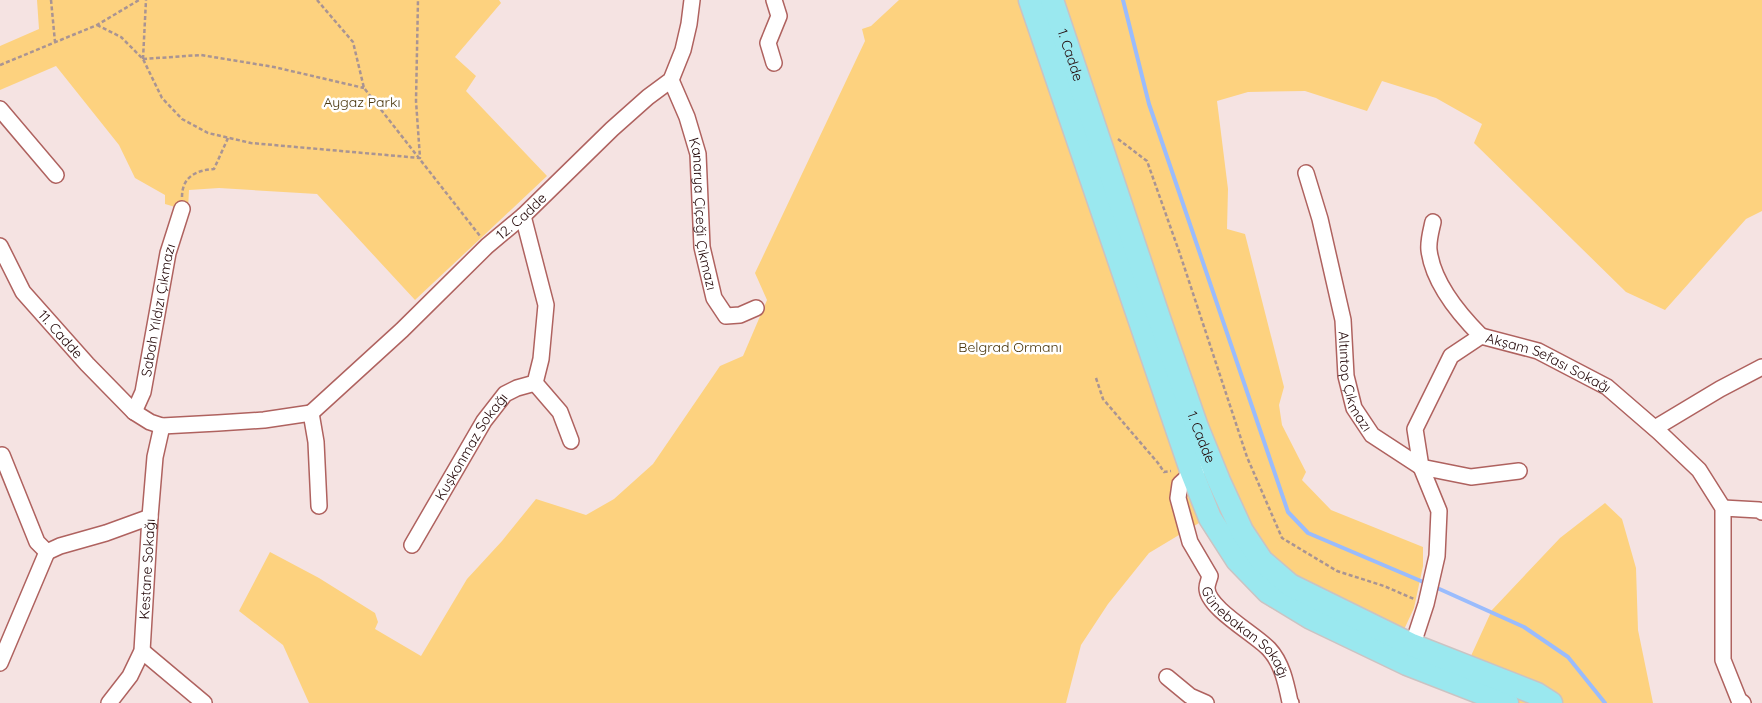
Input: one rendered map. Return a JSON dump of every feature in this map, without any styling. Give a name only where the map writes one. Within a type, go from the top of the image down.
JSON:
[{"type":"main road","name":"1. Cadde","points":[[1030,0],[1186,479],[1237,560],[1268,592],[1311,618],[1410,654],[1537,694],[1551,703]]},
{"type":"main road","name":"1. Cadde","points":[[1052,0],[1158,318],[1197,427],[1242,531],[1262,561],[1290,585],[1410,654],[1506,703]]},
{"type":"street","points":[[774,0],[779,16],[768,43],[774,63]]},
{"type":"street","points":[[672,80],[683,50],[694,1]]},
{"type":"street","name":"12. Cadde","points":[[311,413],[402,330],[487,246],[523,216],[612,129],[648,97],[672,80]]},
{"type":"street","name":"Kanarya Çiçeği Çıkmazı","points":[[672,80],[698,154],[702,247],[714,298],[726,316],[740,315],[756,308]]},
{"type":"street","points":[[0,109],[56,175]]},
{"type":"street","name":"Altıntop Çıkmazı","points":[[1306,173],[1320,219],[1343,320],[1346,376],[1354,408],[1372,435],[1421,467],[1471,477],[1519,470]]},
{"type":"street","name":"Sabah Yıldızı Çıkmazı","points":[[134,412],[143,392],[168,253],[182,209]]},
{"type":"street","points":[[523,216],[546,305],[541,358],[535,383],[560,412],[570,441]]},
{"type":"street","points":[[1432,222],[1429,249],[1438,279],[1460,316],[1481,336]]},
{"type":"street","name":"11. Cadde","points":[[0,246],[23,292],[87,364],[134,412],[150,422],[162,426]]},
{"type":"street","name":"Akşam Sefası Sokağı","points":[[1410,654],[1428,599],[1433,577],[1437,556],[1439,510],[1421,467],[1415,429],[1451,356],[1481,336],[1538,351],[1607,387],[1656,428],[1700,470],[1723,508]]},
{"type":"street","points":[[1656,428],[1720,389],[1762,367]]},
{"type":"street","name":"Kuşkonmaz Sokağı","points":[[412,545],[484,421],[505,394],[517,388],[535,383]]},
{"type":"street","points":[[162,426],[264,420],[311,413],[317,450],[319,506]]},
{"type":"street","name":"Kestane Sokağı","points":[[109,703],[130,676],[142,651],[155,457],[162,426]]},
{"type":"street","points":[[2,456],[37,542],[47,552]]},
{"type":"street","points":[[1186,479],[1211,462]]},
{"type":"street","name":"Günebakan Sokağı","points":[[1186,479],[1178,498],[1190,542],[1210,576],[1207,588],[1211,600],[1220,610],[1270,649],[1283,672],[1288,703]]},
{"type":"street","points":[[1743,703],[1739,700],[1722,660],[1723,508],[1759,510],[1762,512]]},
{"type":"street","points":[[0,663],[47,552],[150,517]]},
{"type":"street","points":[[142,651],[204,703]]},
{"type":"street","points":[[1167,677],[1190,696],[1206,703]]},
{"type":"path","points":[[51,0],[55,42]]},
{"type":"path","points":[[0,65],[97,25],[139,0]]},
{"type":"path","points":[[143,59],[146,0]]},
{"type":"path","points":[[316,0],[353,42],[364,88],[487,246]]},
{"type":"path","points":[[418,0],[416,101],[420,158]]},
{"type":"path","points":[[97,25],[121,37],[143,59],[162,98],[182,119],[208,134],[251,143],[420,158]]},
{"type":"path","points":[[143,59],[201,55],[274,67],[364,88]]},
{"type":"path","points":[[1112,134],[1146,161],[1180,254],[1247,456],[1282,538],[1337,571],[1428,599]]},
{"type":"path","points":[[182,209],[182,187],[190,176],[202,170],[214,169],[228,138]]},
{"type":"path","points":[[1096,378],[1103,399],[1164,472],[1172,471],[1186,479]]},
{"type":"green space","name":"Aygaz Parkı","points":[[37,0],[499,0],[501,3],[455,57],[476,76],[466,91],[547,176],[415,300],[317,194],[219,188],[189,190],[188,209],[165,204],[165,195],[135,178],[119,145],[56,66],[0,90],[0,46],[39,29]]},
{"type":"green space","name":"Belgrad Ormanı","points":[[899,0],[1762,0],[1762,211],[1746,219],[1665,310],[1626,292],[1474,143],[1482,124],[1436,98],[1382,81],[1367,111],[1305,91],[1248,92],[1217,101],[1228,189],[1227,229],[1245,234],[1284,387],[1279,405],[1282,425],[1306,472],[1302,480],[1331,510],[1423,547],[1423,566],[1414,608],[1388,664],[1340,645],[1269,607],[1250,590],[1223,560],[1199,523],[1149,553],[1108,604],[1081,645],[1066,703],[309,703],[283,645],[239,611],[270,552],[319,578],[375,613],[378,622],[375,629],[421,656],[467,579],[502,541],[536,499],[586,515],[614,499],[653,464],[720,366],[743,356],[767,300],[755,273],[865,41],[862,29],[871,26]]},
{"type":"green space","points":[[1605,503],[1622,519],[1636,568],[1638,630],[1653,703],[1480,703],[1454,693],[1492,610],[1560,538]]},
{"type":"waterway","points":[[1123,0],[1149,104],[1288,512],[1308,533],[1428,584]]},
{"type":"waterway","points":[[1435,587],[1524,627],[1568,657],[1605,703]]}]
